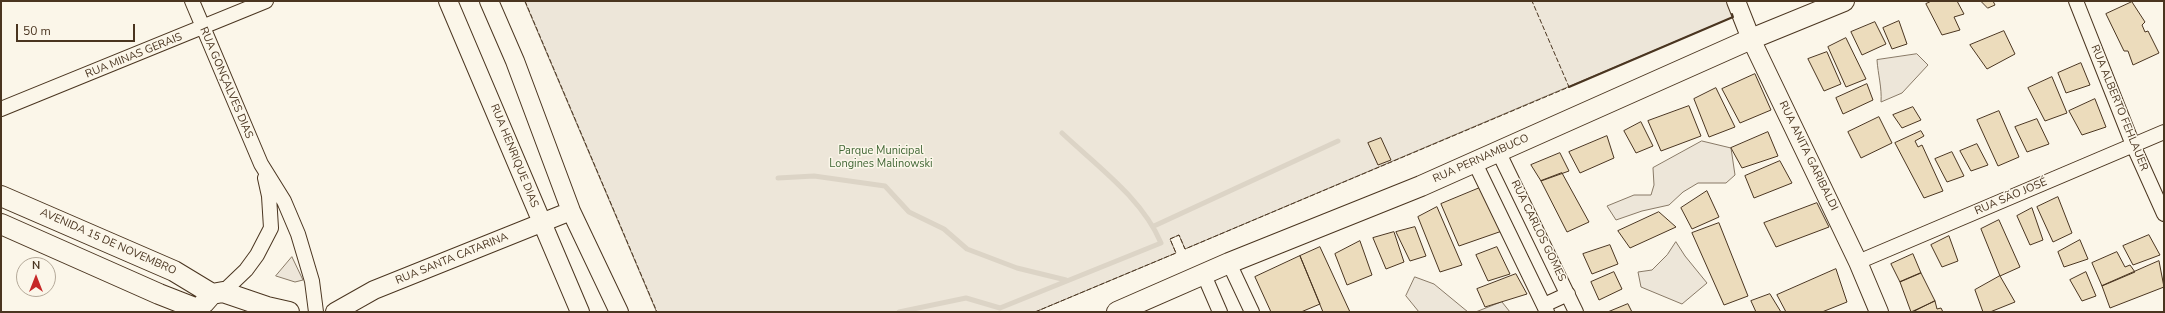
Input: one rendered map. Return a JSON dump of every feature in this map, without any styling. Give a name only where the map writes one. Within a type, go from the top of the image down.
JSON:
[{"type":"main road","name":"RUA PERNAMBUCO","points":[[1117,312],[1229,263],[1421,186],[1474,161],[1751,39],[1844,1]]},
{"type":"main road","name":"AVENIDA 15 DE NOVEMBRO","points":[[1,196],[138,255],[218,293],[289,312]]},
{"type":"main road","points":[[1,224],[126,280],[200,311],[218,293]]},
{"type":"main road","points":[[126,280],[138,255]]},
{"type":"street","name":"RUA GONÇALVES DIAS","points":[[192,1],[202,28],[261,164],[284,201],[298,234],[312,281],[316,312]]},
{"type":"street","name":"RUA MINAS GERAIS","points":[[1,109],[266,1]]},
{"type":"street","name":"RUA HENRIQUE DIAS","points":[[448,1],[580,312]]},
{"type":"street","points":[[489,1],[515,61],[571,211],[619,312]]},
{"type":"street","name":"RUA ANITA GARIBALDI","points":[[1736,1],[1751,39],[1858,262],[1878,312]]},
{"type":"street","name":"RUA ALBERTO FEHLAUER","points":[[2076,1],[2133,145],[2164,214]]},
{"type":"street","name":"RUA SÃO JOSÉ","points":[[1858,262],[2164,132]]},
{"type":"street","name":"RUA CARLOS GOMES","points":[[1498,151],[1576,312]]},
{"type":"street","points":[[1474,161],[1545,309],[1568,294]]},
{"type":"street","name":"RUA GONÇALVES DIAS","points":[[218,293],[254,260],[271,228],[269,196],[261,164]]},
{"type":"street","name":"RUA SANTA CATARINA","points":[[335,312],[374,290],[571,211]]},
{"type":"street","points":[[1229,263],[1252,312]]},
{"type":"street","points":[[1204,275],[1220,312]]},
{"type":"green space","name":"Parque Municipal Longines Malinowski","points":[[525,1],[1727,1],[1733,17],[1185,249],[1179,235],[1170,239],[1176,253],[1035,312],[657,312]]},
{"type":"green space","points":[[1917,54],[1928,65],[1902,93],[1881,102],[1877,60]]},
{"type":"green space","points":[[1702,141],[1731,148],[1735,175],[1726,183],[1698,183],[1683,192],[1669,205],[1642,211],[1616,220],[1607,206],[1634,195],[1651,195],[1654,185],[1653,168]]},
{"type":"green space","points":[[1676,242],[1685,256],[1707,283],[1682,304],[1641,287],[1638,272],[1652,270],[1667,255]]},
{"type":"green space","points":[[292,257],[303,280],[295,282],[276,276]]},
{"type":"green space","points":[[1415,277],[1434,284],[1468,312],[1419,312],[1406,296]]},
{"type":"green space","points":[[1502,302],[1510,312],[1476,312]]},
{"type":"building","points":[[1932,1],[1957,1],[1964,14],[1954,17],[1960,30],[1942,35],[1926,4]]},
{"type":"building","points":[[1981,1],[1993,1],[1995,5],[1988,8]]},
{"type":"building","points":[[2132,2],[2145,22],[2142,25],[2145,32],[2148,31],[2159,53],[2133,65],[2128,51],[2124,51],[2106,14]]},
{"type":"building","points":[[1899,21],[1907,44],[1892,49],[1883,28]]},
{"type":"building","points":[[1875,22],[1886,44],[1862,55],[1851,32]]},
{"type":"building","points":[[2004,31],[2015,54],[1987,69],[1970,45]]},
{"type":"building","points":[[1846,38],[1866,79],[1846,87],[1828,47]]},
{"type":"building","points":[[1827,52],[1841,84],[1824,91],[1808,59]]},
{"type":"building","points":[[2081,63],[2090,85],[2066,93],[2058,73]]},
{"type":"building","points":[[1755,74],[1771,110],[1740,123],[1722,89]]},
{"type":"building","points":[[2052,77],[2067,113],[2045,121],[2028,88]]},
{"type":"building","points":[[1867,84],[1873,100],[1843,114],[1836,98]]},
{"type":"building","points":[[1716,88],[1735,127],[1709,137],[1694,99]]},
{"type":"building","points":[[2095,99],[2106,127],[2082,135],[2069,111]]},
{"type":"building","points":[[1689,106],[1701,136],[1661,151],[1648,121]]},
{"type":"building","points":[[1913,107],[1921,120],[1902,128],[1893,115]]},
{"type":"building","points":[[1999,111],[2019,157],[1998,166],[1977,120]]},
{"type":"building","points":[[1879,117],[1892,143],[1861,158],[1848,132]]},
{"type":"building","points":[[2037,119],[2049,144],[2027,152],[2015,127]]},
{"type":"building","points":[[1641,122],[1653,146],[1636,153],[1624,131]]},
{"type":"building","points":[[1921,131],[1924,136],[1915,141],[1918,147],[1922,145],[1943,191],[1924,198],[1895,143]]},
{"type":"building","points":[[1768,132],[1778,156],[1742,168],[1731,148]]},
{"type":"building","points":[[1607,136],[1614,158],[1580,173],[1569,152]]},
{"type":"building","points":[[1381,138],[1391,160],[1378,165],[1368,143]]},
{"type":"building","points":[[1977,144],[1988,165],[1971,171],[1960,151]]},
{"type":"building","points":[[1952,152],[1964,176],[1947,182],[1935,159]]},
{"type":"building","points":[[1560,153],[1569,171],[1541,181],[1531,165]]},
{"type":"building","points":[[1780,161],[1792,183],[1754,198],[1745,176]]},
{"type":"building","points":[[1562,173],[1589,222],[1567,232],[1541,181]]},
{"type":"building","points":[[1482,187],[1502,231],[1459,246],[1441,204]]},
{"type":"building","points":[[1707,191],[1719,217],[1692,229],[1681,208]]},
{"type":"building","points":[[2058,197],[2072,233],[2053,242],[2037,207]]},
{"type":"building","points":[[1817,203],[1829,227],[1776,247],[1764,223]]},
{"type":"building","points":[[1437,207],[1462,265],[1440,272],[1418,217]]},
{"type":"building","points":[[2032,208],[2043,240],[2030,245],[2017,216]]},
{"type":"building","points":[[1659,212],[1676,227],[1630,248],[1618,231]]},
{"type":"building","points":[[1999,220],[2020,267],[2000,276],[1981,229]]},
{"type":"building","points":[[1719,223],[1748,296],[1724,305],[1692,233]]},
{"type":"building","points":[[1415,227],[1426,256],[1410,261],[1396,232]]},
{"type":"building","points":[[1394,232],[1404,262],[1386,269],[1373,238]]},
{"type":"building","points":[[2149,235],[2160,255],[2133,265],[2123,246]]},
{"type":"building","points":[[1949,236],[1958,261],[1942,267],[1931,245]]},
{"type":"building","points":[[2080,240],[2088,259],[2064,267],[2058,252]]},
{"type":"building","points":[[1360,241],[1372,275],[1347,285],[1335,254]]},
{"type":"building","points":[[1610,245],[1618,264],[1592,274],[1583,254]]},
{"type":"building","points":[[1320,247],[1350,312],[1323,312],[1300,256]]},
{"type":"building","points":[[1497,247],[1510,274],[1488,281],[1476,255]]},
{"type":"building","points":[[2117,252],[2125,267],[2130,265],[2135,272],[2102,286],[2092,263]]},
{"type":"building","points":[[1913,254],[1921,273],[1900,282],[1891,264]]},
{"type":"building","points":[[1300,256],[1320,304],[1301,312],[1271,312],[1255,277]]},
{"type":"building","points":[[2159,261],[2164,287],[2110,308],[2102,286]]},
{"type":"building","points":[[1836,269],[1847,302],[1822,312],[1786,312],[1777,295]]},
{"type":"building","points":[[1614,272],[1622,289],[1599,300],[1591,282]]},
{"type":"building","points":[[2086,272],[2096,296],[2082,301],[2070,280]]},
{"type":"building","points":[[1921,273],[1935,301],[1911,312],[1900,282]]},
{"type":"building","points":[[1516,274],[1527,294],[1485,307],[1477,289]]},
{"type":"building","points":[[2000,276],[2015,302],[1990,312],[1983,312],[1975,290]]},
{"type":"building","points":[[1770,294],[1781,312],[1756,312],[1751,301]]},
{"type":"building","points":[[1935,301],[1937,309],[1941,308],[1943,312],[1913,312]]},
{"type":"building","points":[[1628,304],[1632,312],[1608,312]]},
{"type":"waterway","points":[[899,312],[966,298],[1000,308],[1161,243],[1153,227],[1131,197],[1104,170],[1062,133]]},
{"type":"waterway","points":[[1154,226],[1338,141]]},
{"type":"waterway","points":[[778,178],[814,176],[885,186],[909,212],[944,229],[967,249],[1017,268],[1066,280]]},
{"type":"fence","points":[[525,1],[657,312]]},
{"type":"fence","points":[[1035,312],[1176,253],[1170,239],[1179,235],[1185,249],[1569,87],[1532,1]]},
{"type":"wall","points":[[1569,87],[1733,17],[1732,14]]}]
